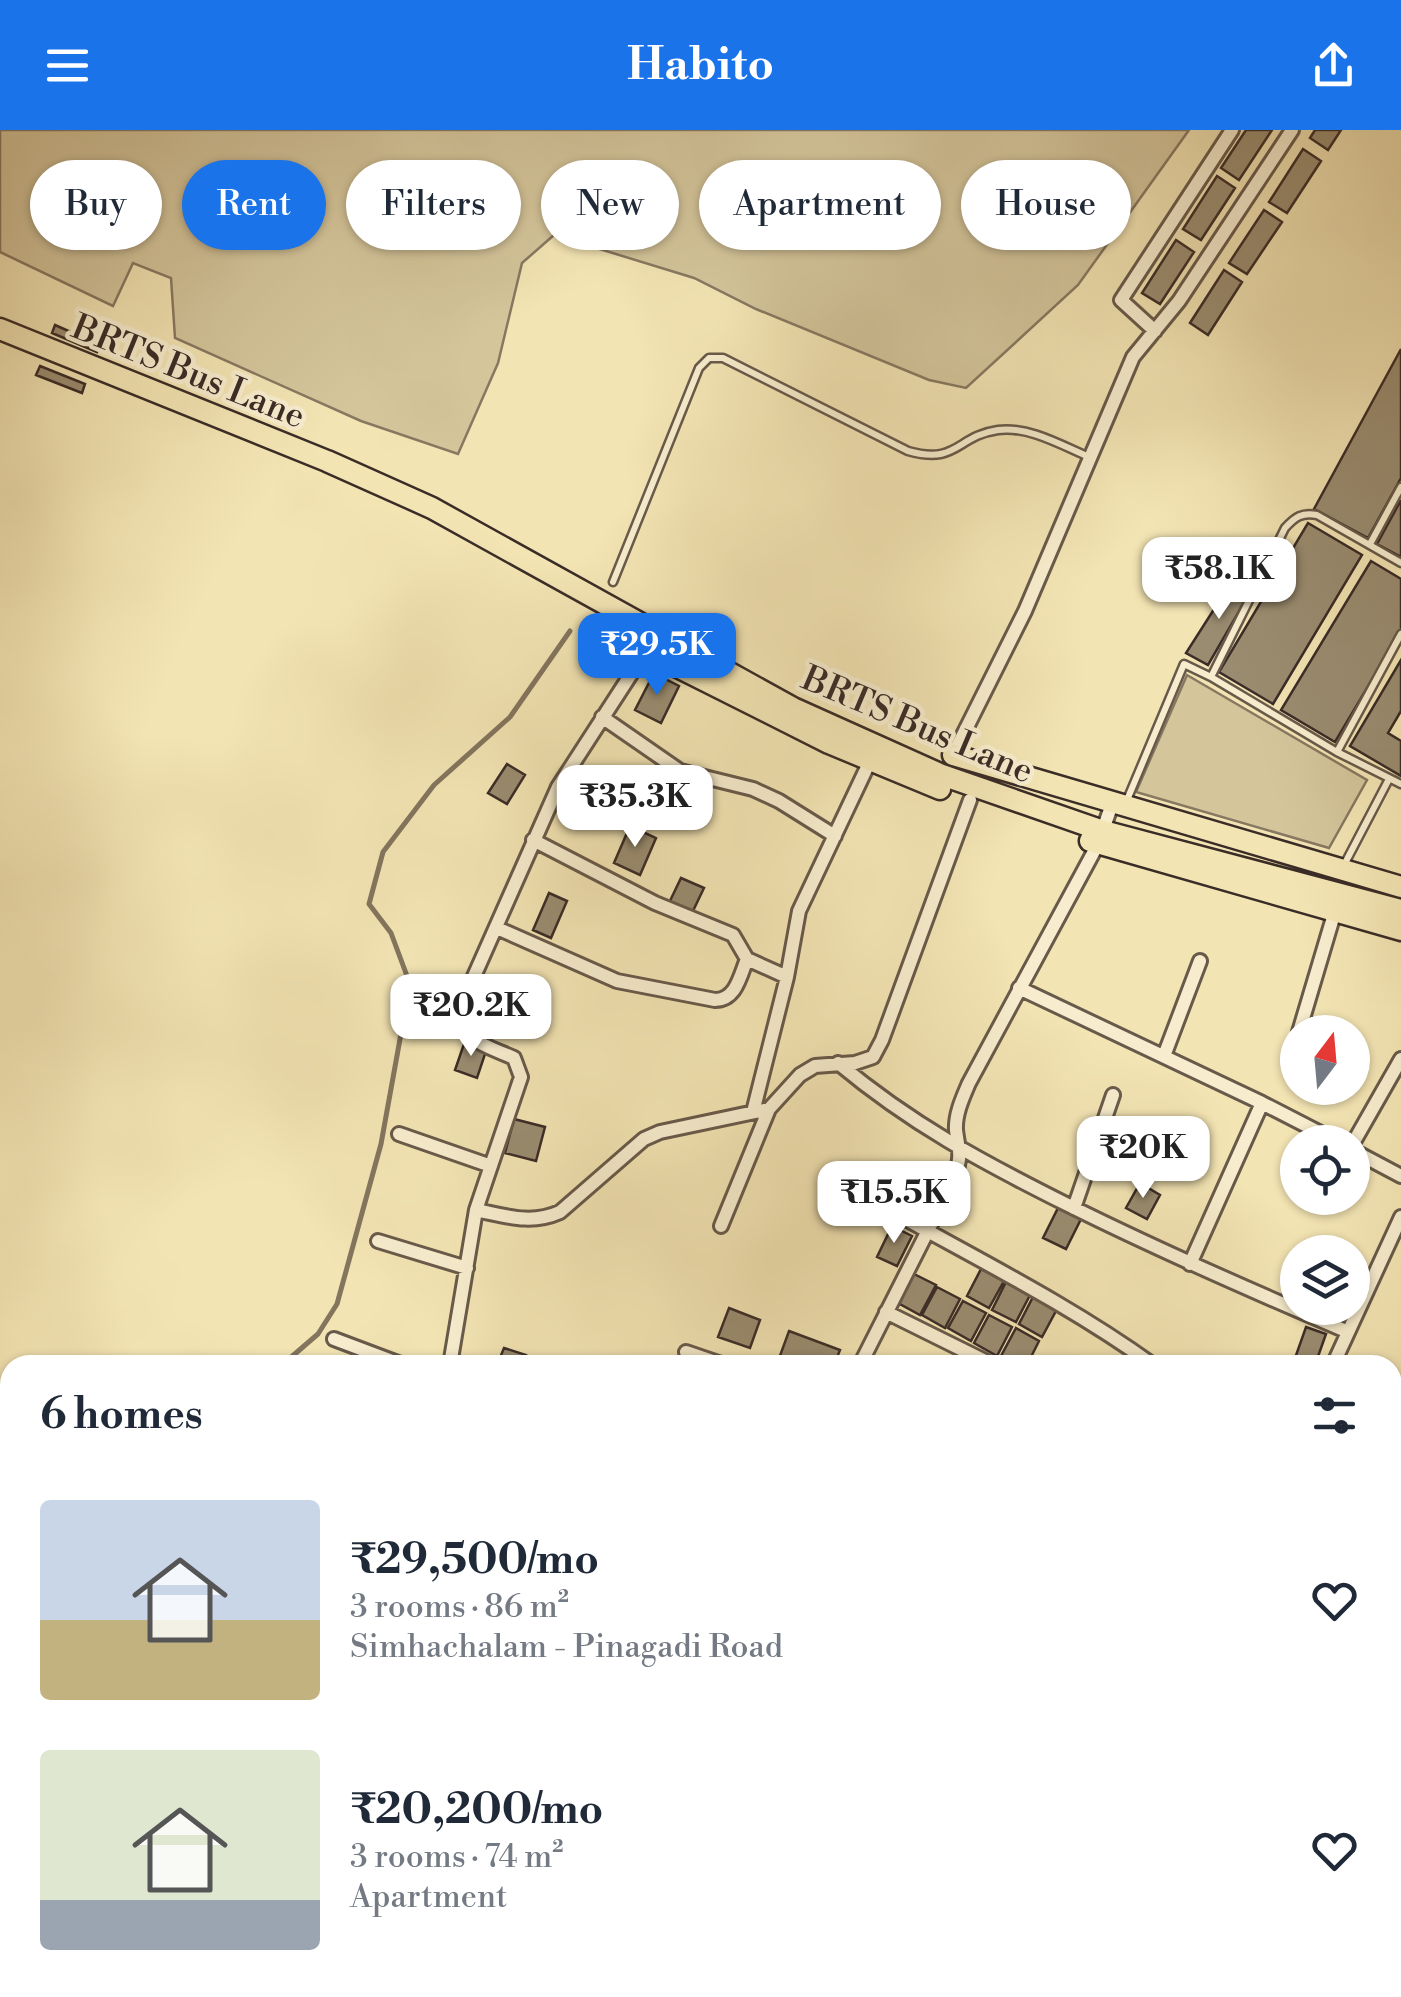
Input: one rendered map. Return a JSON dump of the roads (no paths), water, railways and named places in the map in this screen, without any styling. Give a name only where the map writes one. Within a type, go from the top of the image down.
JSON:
[{"type":"main road","name":"BRTS Bus Lane","points":[[0,330],[432,508],[793,708],[942,776],[1100,838],[1401,910]]},
{"type":"main road","points":[[646,651],[870,761],[970,800],[1401,930]]},
{"type":"main road","points":[[953,755],[1401,887]]},
{"type":"street","points":[[1155,331],[1122,300],[1232,130]]},
{"type":"street","points":[[953,755],[1025,611],[1133,357],[1179,301],[1292,130]]},
{"type":"street","points":[[452,1355],[476,1210],[521,1077],[514,1058],[468,1037],[459,1022],[460,1008],[558,788],[646,651]]},
{"type":"street","points":[[602,717],[680,771],[753,789],[780,801],[834,836]]},
{"type":"street","points":[[753,1112],[787,978],[799,911],[870,761]]},
{"type":"street","points":[[721,1226],[768,1109],[814,1066],[867,1060],[877,1051],[970,800]]},
{"type":"street","points":[[865,1355],[955,1177],[962,1152],[956,1128],[959,1108],[1118,806]]},
{"type":"street","points":[[533,840],[655,902],[733,935],[747,960],[787,978]]},
{"type":"street","points":[[1305,1015],[1336,911]]},
{"type":"street","points":[[497,928],[616,982],[715,1000],[731,994],[747,960]]},
{"type":"street","points":[[1164,1056],[1200,961]]},
{"type":"street","points":[[1019,988],[1305,1125]]},
{"type":"street","points":[[1364,1125],[1401,1059]]},
{"type":"street","points":[[838,1064],[879,1098],[962,1152],[1190,1264],[1346,1332]]},
{"type":"street","points":[[1074,1208],[1112,1095]]},
{"type":"street","points":[[1190,1264],[1262,1103]]},
{"type":"street","points":[[476,1210],[531,1221],[547,1218],[560,1212],[644,1139],[768,1109]]},
{"type":"street","points":[[398,1134],[491,1166]]},
{"type":"street","points":[[1370,1158],[1401,1176]]},
{"type":"street","points":[[836,1179],[928,1234],[1054,1299],[1138,1355]]},
{"type":"street","points":[[1338,1355],[1401,1217]]},
{"type":"street","points":[[378,1241],[467,1268]]},
{"type":"street","points":[[886,1312],[972,1355]]},
{"type":"street","points":[[334,1339],[376,1355]]},
{"type":"street","points":[[686,1352],[695,1355]]},
{"type":"lane","points":[[613,582],[699,368],[709,358],[723,358],[908,451],[930,457],[946,456],[978,435],[1000,430],[1030,432],[1090,458]]},
{"type":"lane","points":[[1370,544],[1401,488]]},
{"type":"lane","points":[[1211,677],[1285,528],[1294,518],[1305,512],[1316,515],[1401,563]]},
{"type":"lane","points":[[1338,752],[1400,639]]},
{"type":"lane","points":[[1118,806],[1129,791],[1184,664],[1401,784]]},
{"type":"lane","points":[[1342,869],[1388,779]]},
{"type":"waterway","points":[[294,1355],[318,1334],[337,1304],[381,1144],[410,984],[391,933],[369,904],[383,852],[434,785],[510,717],[570,631]]}]
